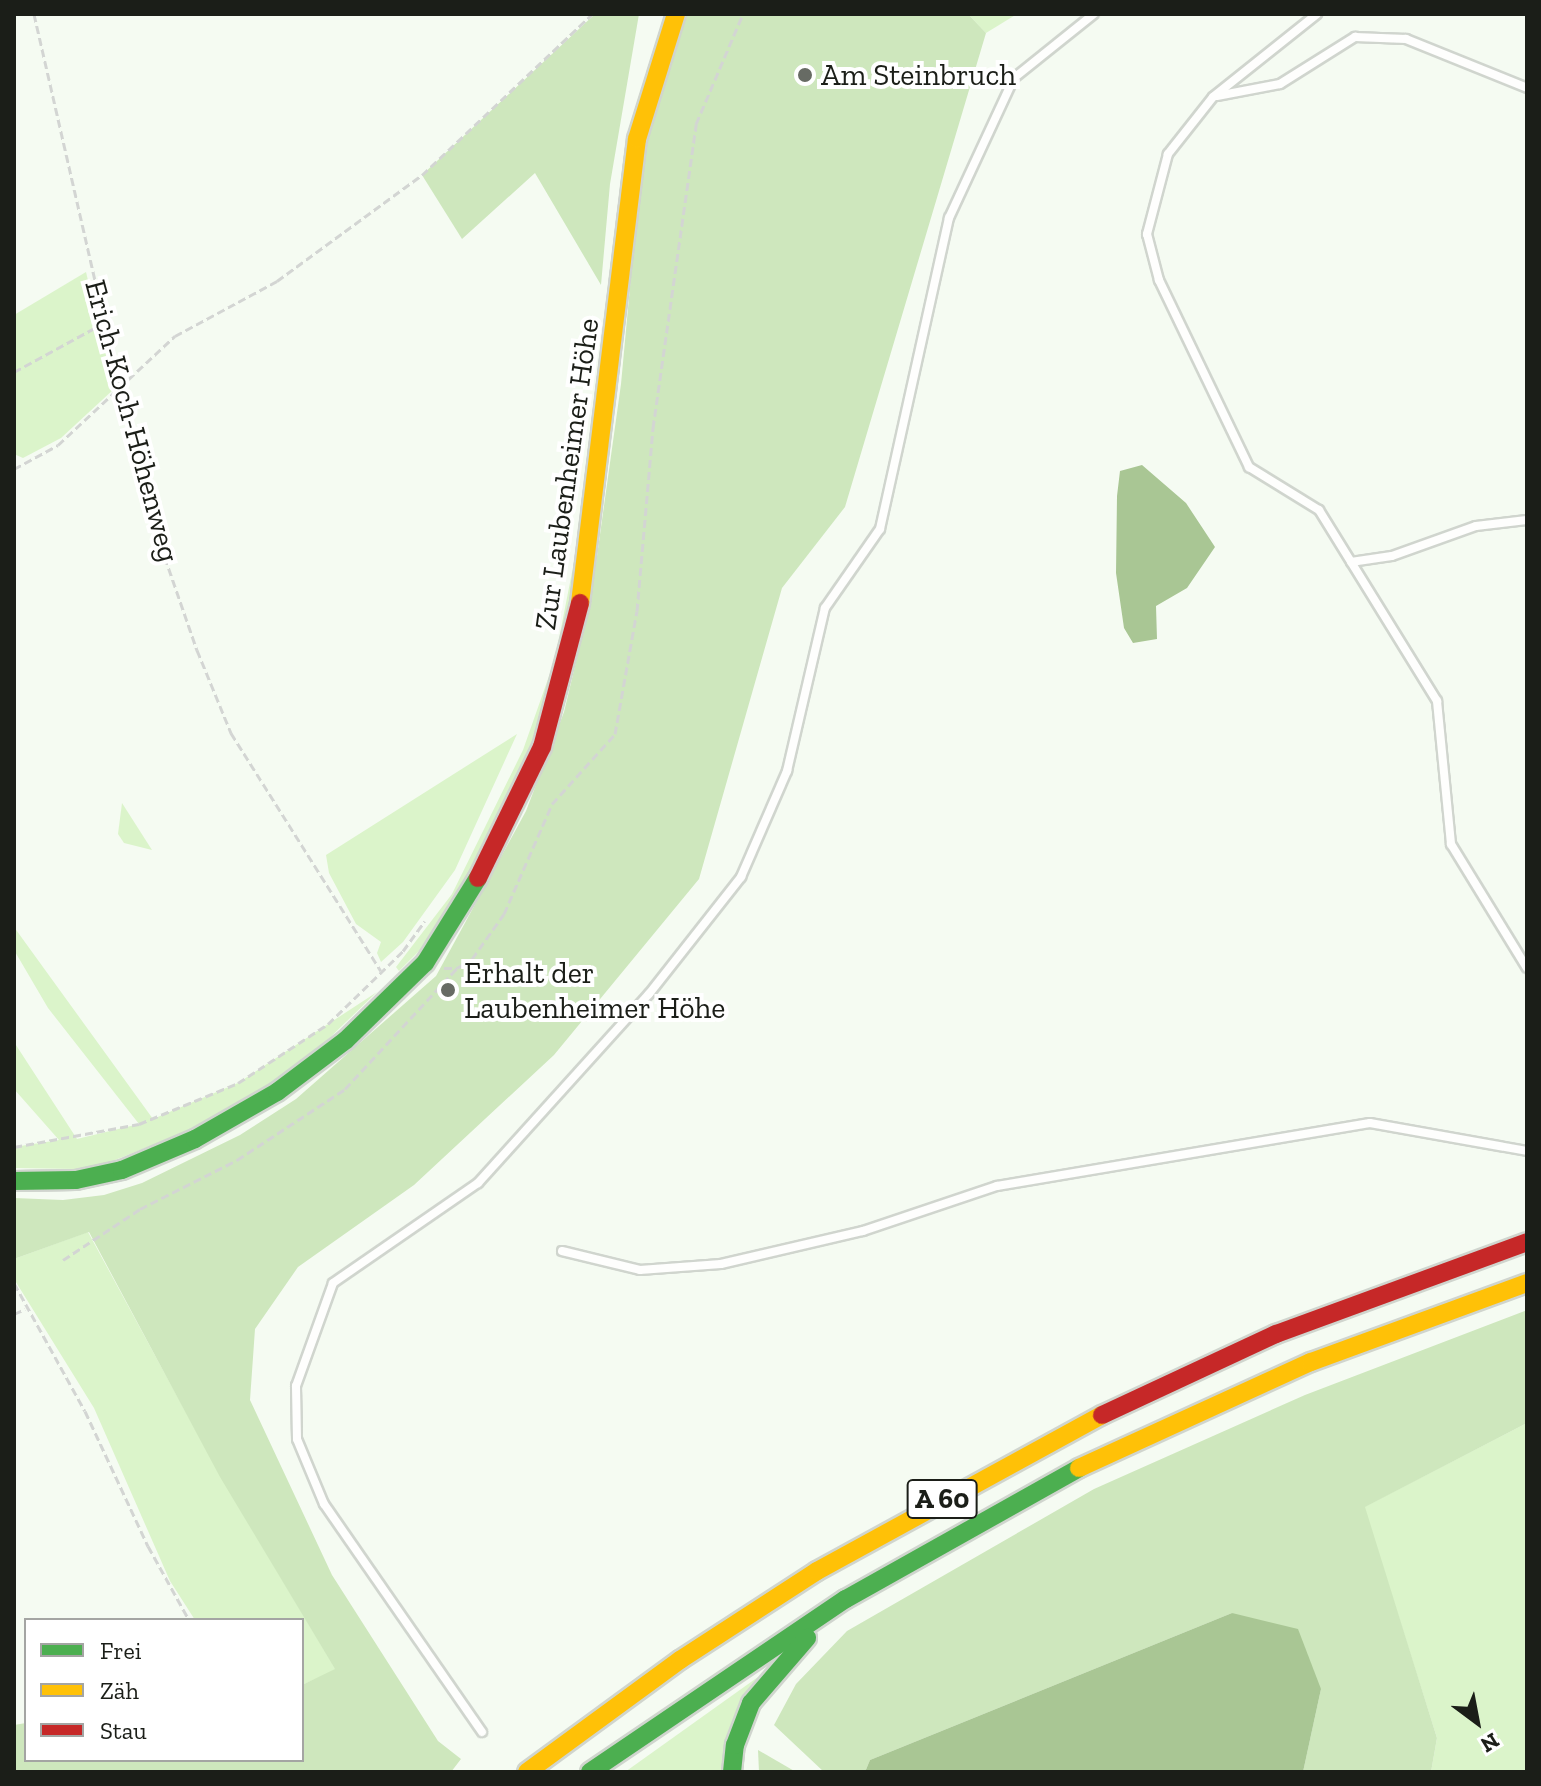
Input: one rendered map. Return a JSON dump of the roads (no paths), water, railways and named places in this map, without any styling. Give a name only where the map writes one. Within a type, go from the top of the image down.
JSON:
[{"type":"main road","name":"Zur Laubenheimer Höhe","points":[[14,1181],[76,1180],[122,1170],[195,1139],[277,1092],[346,1040],[425,963],[491,857],[542,747],[586,579],[637,139],[676,14]]},
{"type":"main road","name":"A 60","points":[[527,1772],[680,1660],[817,1571],[1064,1433],[1276,1334],[1527,1242]]},
{"type":"main road","name":"A 60","points":[[590,1772],[846,1599],[947,1537],[1169,1423],[1326,1356],[1527,1283]]},
{"type":"main road","name":"A 60","points":[[732,1772],[735,1745],[751,1703],[779,1666],[846,1599]]},
{"type":"lane","points":[[482,1732],[324,1504],[297,1439],[296,1386],[333,1283],[478,1183],[649,994],[741,877],[787,771],[825,608],[880,529],[949,218],[1014,78],[1094,14]]},
{"type":"lane","points":[[1317,14],[1213,97],[1168,154],[1147,234],[1159,280],[1249,467],[1319,510],[1437,701],[1451,844],[1527,968]]},
{"type":"lane","points":[[1213,97],[1280,84],[1355,37],[1406,39],[1527,88]]},
{"type":"lane","points":[[1351,562],[1392,556],[1476,526],[1527,520]]},
{"type":"lane","points":[[562,1251],[640,1270],[721,1264],[863,1231],[997,1186],[1370,1123],[1527,1151]]},
{"type":"place","name":"Am Steinbruch","points":[[805,75]]},
{"type":"place","name":"Erhalt der Laubenheimer Höhe","points":[[448,990]]}]
